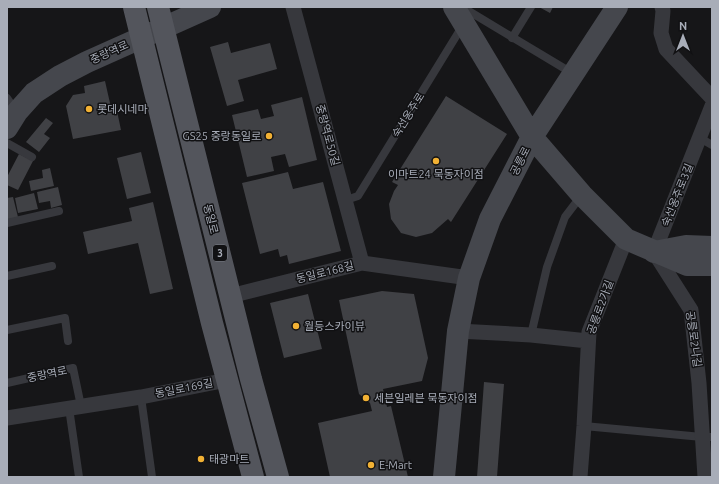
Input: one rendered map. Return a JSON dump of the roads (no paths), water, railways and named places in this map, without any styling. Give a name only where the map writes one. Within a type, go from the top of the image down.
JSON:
[{"type":"main road","name":"3","points":[[134,7],[200,276],[253,477]]},
{"type":"main road","name":"동일로","points":[[158,7],[245,355],[278,477]]},
{"type":"main road","points":[[160,113],[165,94],[171,93],[183,108]]},
{"type":"main road","points":[[200,276],[211,294],[217,294],[223,291],[224,271]]},
{"type":"main road","points":[[225,370],[224,340],[227,336],[234,338],[245,355]]},
{"type":"street","name":"중랑역로","points":[[10,113],[34,93],[60,76],[86,62],[142,37],[164,29],[210,7]]},
{"type":"street","name":"중랑역로50길","points":[[293,7],[362,263]]},
{"type":"street","name":"공릉로","points":[[444,477],[458,331],[469,278],[490,219],[532,137],[617,7]]},
{"type":"street","points":[[662,7],[661,33],[666,49],[712,98]]},
{"type":"street","points":[[463,11],[532,137],[582,195],[626,239],[686,265],[712,265]]},
{"type":"street","name":"숙선옹주로3길","points":[[654,252],[706,141],[712,106]]},
{"type":"street","name":"공릉로2가길","points":[[580,477],[589,332],[626,239]]},
{"type":"street","points":[[654,252],[686,246],[712,247]]},
{"type":"street","name":"공릉로2나길","points":[[654,252],[691,310],[707,437],[705,477]]},
{"type":"street","name":"동일로168길","points":[[230,296],[362,263],[469,278]]},
{"type":"street","points":[[458,331],[531,335],[588,342]]},
{"type":"street","name":"동일로169길","points":[[7,418],[140,397],[225,370]]},
{"type":"lane","points":[[512,38],[531,7]]},
{"type":"lane","name":"숙선옹주로","points":[[346,200],[358,196],[463,11]]},
{"type":"lane","points":[[463,11],[574,74]]},
{"type":"lane","points":[[7,142],[32,157]]},
{"type":"lane","points":[[531,335],[547,267],[565,216],[582,195]]},
{"type":"lane","points":[[7,223],[59,211]]},
{"type":"lane","points":[[7,276],[52,266]]},
{"type":"lane","points":[[7,330],[65,318],[68,341]]},
{"type":"lane","name":"중랑역로","points":[[7,383],[73,368],[75,407]]},
{"type":"lane","name":"동일로169길","points":[[140,397],[152,477]]},
{"type":"lane","points":[[75,407],[79,477]]},
{"type":"lane","points":[[584,426],[707,437]]},
{"type":"place","name":"롯데시네마","points":[[89,109]]},
{"type":"place","name":"GS25 중랑동일로","points":[[269,136]]},
{"type":"place","name":"이마트24 묵동자이점","points":[[436,161]]},
{"type":"place","name":"월등스카이뷰","points":[[296,326]]},
{"type":"place","name":"세븐일레븐 묵동자이점","points":[[366,398]]},
{"type":"place","name":"태광마트","points":[[201,459]]},
{"type":"place","name":"E-Mart","points":[[371,465]]}]
